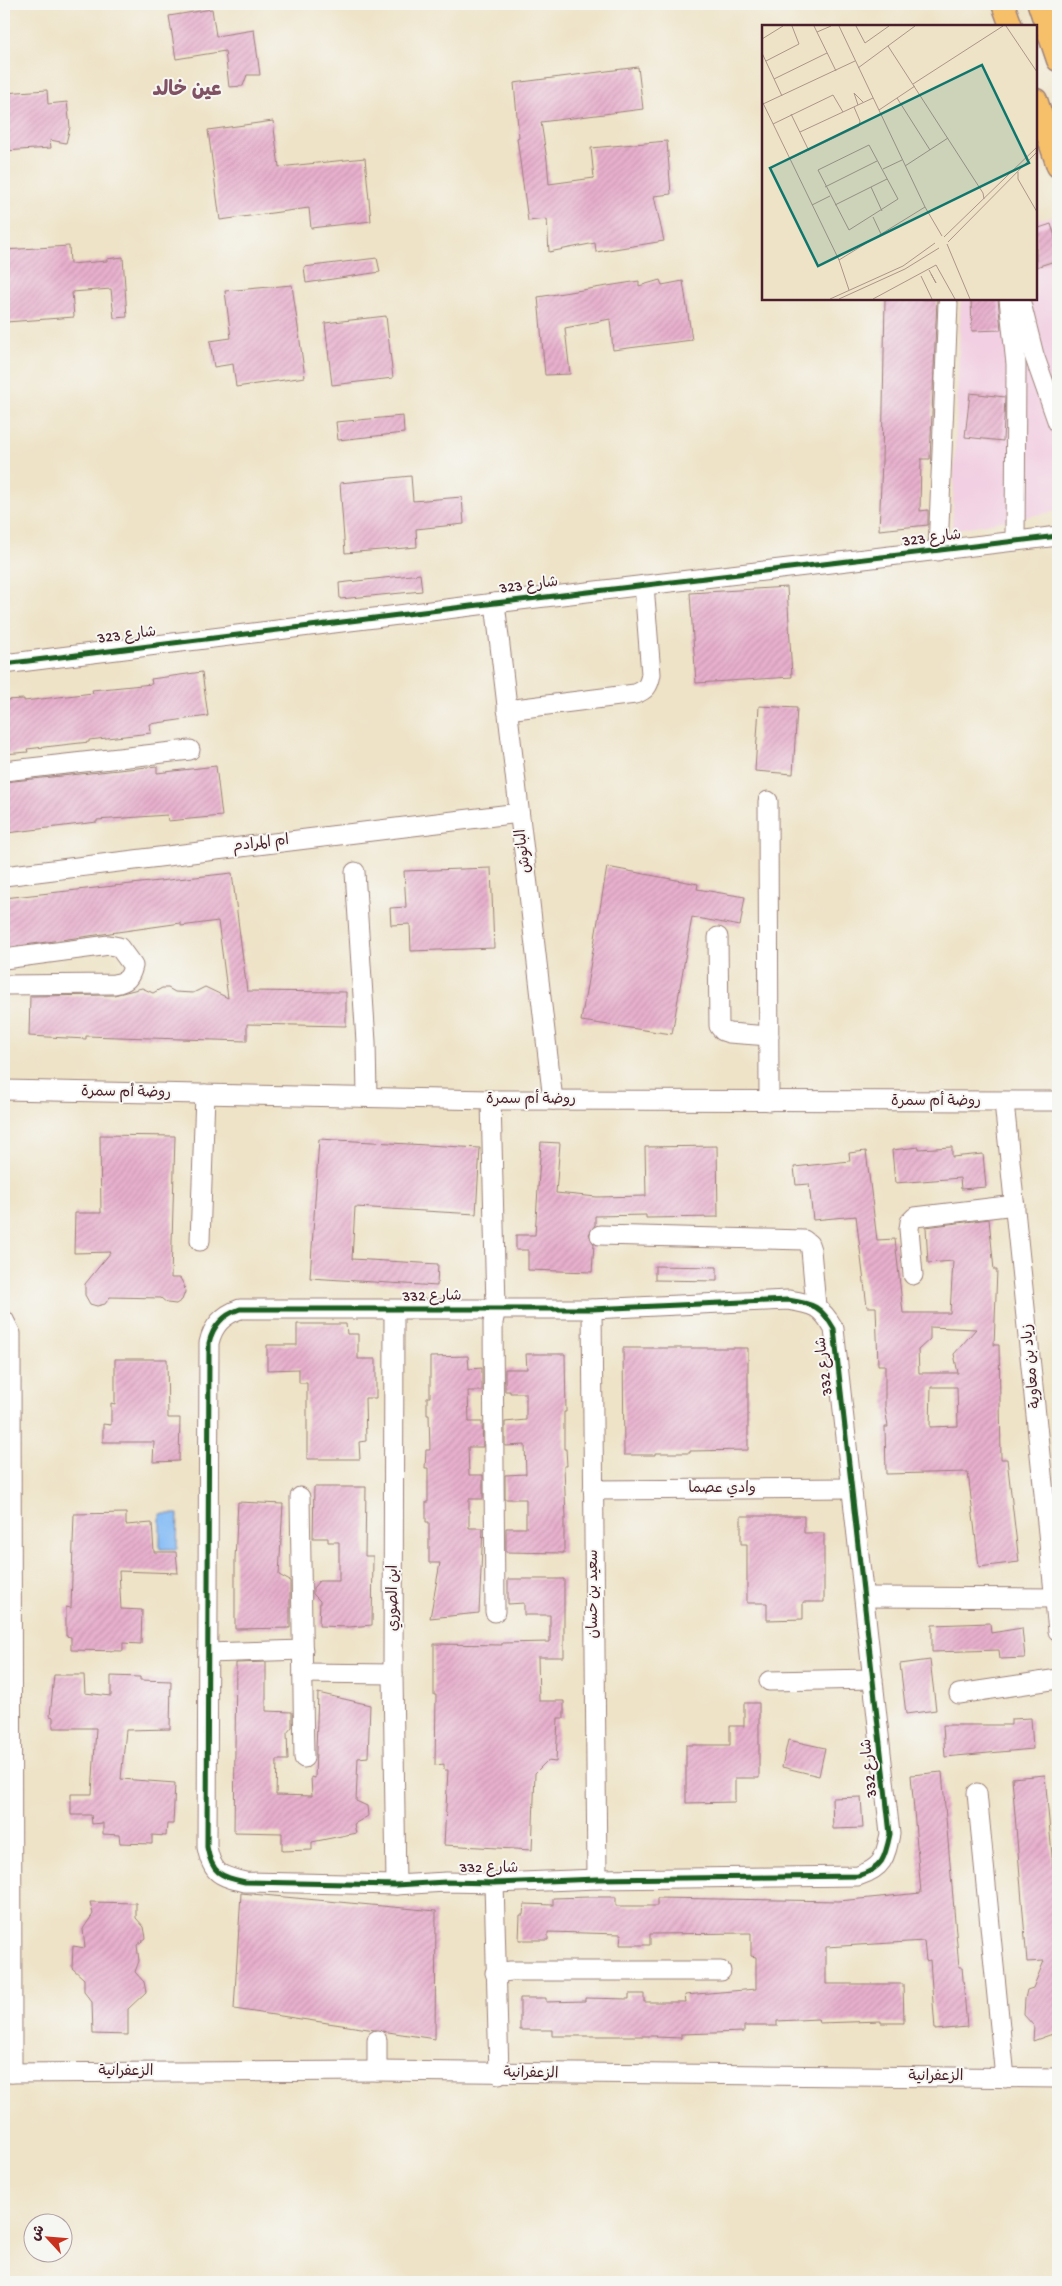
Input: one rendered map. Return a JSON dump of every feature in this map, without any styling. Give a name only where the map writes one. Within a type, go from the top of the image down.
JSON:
[{"type":"main road","points":[[1003,4],[1011,25]]},
{"type":"main road","points":[[1039,4],[1058,60]]},
{"type":"main road","points":[[1037,103],[1058,166]]},
{"type":"street","points":[[1009,300],[1016,364],[1015,541]]},
{"type":"street","points":[[1020,300],[1034,355],[1058,423]]},
{"type":"street","points":[[938,551],[948,304]]},
{"type":"street","name":"شارع 323","points":[[4,664],[495,602],[1058,536]]},
{"type":"street","points":[[507,710],[635,694],[644,691],[649,684],[651,674],[644,585]]},
{"type":"street","name":"البانوش","points":[[495,602],[553,1100]]},
{"type":"street","points":[[4,771],[190,750]]},
{"type":"street","points":[[768,801],[769,1101]]},
{"type":"street","name":"ام المرادم","points":[[4,876],[519,813]]},
{"type":"street","points":[[356,872],[366,1042],[367,1097]]},
{"type":"street","points":[[718,937],[718,1026],[723,1031],[729,1033],[769,1036]]},
{"type":"street","points":[[4,959],[109,945],[119,947],[133,966],[130,977],[124,982],[114,984],[4,985]]},
{"type":"street","name":"روضة أم سمرة","points":[[4,1090],[491,1100],[1058,1101]]},
{"type":"street","points":[[200,1241],[205,1094]]},
{"type":"street","points":[[491,1100],[496,1308],[493,1323],[495,1612]]},
{"type":"street","name":"زياد بن معاوية","points":[[1004,1102],[1015,1205],[1050,1459],[1058,1631]]},
{"type":"street","points":[[913,1275],[909,1229],[910,1222],[915,1217],[1015,1205]]},
{"type":"street","points":[[600,1235],[804,1240],[809,1244],[811,1250],[816,1306]]},
{"type":"street","name":"شارع 332","points":[[788,1300],[816,1306],[826,1314],[834,1329],[890,1834],[882,1863],[871,1872],[858,1876],[596,1879],[494,1883],[446,1882],[396,1886],[245,1882],[224,1877],[211,1865],[207,1847],[208,1342],[211,1331],[220,1319],[240,1310],[496,1308],[592,1309],[788,1300]]},
{"type":"street","name":"سعيد بن حسان","points":[[592,1309],[596,1879]]},
{"type":"street","name":"ابن الصوري","points":[[394,1310],[396,1886]]},
{"type":"street","points":[[4,1320],[10,1334],[8,2073]]},
{"type":"street","name":"وادي عصما","points":[[593,1490],[851,1488]]},
{"type":"street","points":[[300,1497],[304,1758]]},
{"type":"street","points":[[864,1597],[1057,1598]]},
{"type":"street","points":[[208,1653],[303,1650]]},
{"type":"street","points":[[303,1673],[394,1674]]},
{"type":"street","points":[[769,1681],[873,1679]]},
{"type":"street","points":[[959,1694],[1058,1679]]},
{"type":"street","points":[[977,1793],[1005,2078]]},
{"type":"street","name":"شارع 332","points":[[494,1883],[499,2074]]},
{"type":"street","points":[[495,1973],[511,1971],[721,1972]]},
{"type":"street","points":[[377,2040],[377,2071]]},
{"type":"street","name":"الزعفرانية","points":[[8,2073],[377,2071],[499,2074],[1058,2078]]},
{"type":"shaded area","points":[[1055,217],[1058,226],[1058,511],[952,530],[961,300],[1037,300],[1037,219]]},
{"type":"water","points":[[160,1514],[178,1514],[177,1549],[160,1549]]},
{"type":"building","points":[[212,9],[216,36],[254,30],[260,75],[247,75],[243,86],[229,87],[225,51],[176,59],[169,16]]},
{"type":"building","points":[[638,67],[643,109],[541,122],[549,184],[594,178],[591,148],[667,141],[671,194],[654,196],[664,241],[596,252],[595,243],[549,252],[547,219],[528,221],[517,138],[519,137],[514,83]]},
{"type":"building","points":[[47,90],[48,104],[67,102],[70,127],[66,143],[50,140],[51,148],[4,151],[4,93]]},
{"type":"building","points":[[273,121],[279,167],[365,158],[371,221],[311,228],[309,208],[220,220],[208,130]]},
{"type":"building","points":[[1051,224],[1058,246],[1058,260],[1037,267],[1037,229]]},
{"type":"building","points":[[69,246],[70,264],[107,261],[107,259],[123,257],[127,317],[114,318],[111,289],[72,292],[74,317],[6,322],[4,250]]},
{"type":"building","points":[[377,258],[380,272],[306,283],[304,267]]},
{"type":"building","points":[[660,280],[662,285],[683,281],[692,340],[613,350],[610,319],[565,328],[570,374],[545,375],[538,297],[639,281],[639,286]]},
{"type":"building","points":[[292,285],[305,377],[236,387],[233,364],[214,367],[210,341],[231,338],[225,291]]},
{"type":"building","points":[[885,300],[937,300],[930,459],[921,459],[920,511],[928,510],[928,525],[879,530]]},
{"type":"building","points":[[971,300],[998,300],[1001,330],[972,331]]},
{"type":"building","points":[[386,316],[393,378],[332,385],[325,323]]},
{"type":"building","points":[[970,393],[1005,397],[1003,441],[965,437]]},
{"type":"building","points":[[403,416],[404,433],[338,440],[336,422]]},
{"type":"building","points":[[411,476],[413,501],[462,497],[464,524],[416,529],[417,547],[345,553],[340,483]]},
{"type":"building","points":[[420,574],[422,591],[340,599],[339,583]]},
{"type":"building","points":[[787,587],[792,677],[696,683],[690,593]]},
{"type":"building","points":[[202,672],[208,716],[150,724],[151,733],[89,740],[89,742],[27,749],[28,752],[4,754],[4,700],[24,699],[24,701],[93,693],[92,690],[152,684],[151,679]]},
{"type":"building","points":[[759,706],[797,708],[793,774],[755,771]]},
{"type":"building","points":[[157,766],[157,773],[216,766],[222,816],[168,821],[167,815],[97,820],[97,822],[7,833],[4,782]]},
{"type":"building","points":[[607,867],[698,884],[697,889],[745,897],[740,926],[692,917],[672,1034],[581,1021]]},
{"type":"building","points":[[491,868],[494,948],[411,951],[410,924],[391,925],[390,908],[406,907],[404,871]]},
{"type":"building","points":[[232,873],[247,991],[346,992],[346,1026],[247,1024],[247,1041],[86,1036],[86,1039],[29,1036],[30,996],[114,995],[142,988],[153,993],[162,988],[168,988],[175,992],[193,993],[205,987],[228,998],[218,921],[181,926],[181,923],[4,948],[4,898]]},
{"type":"building","points":[[100,1135],[175,1136],[171,1278],[180,1278],[185,1292],[182,1300],[176,1304],[167,1303],[161,1298],[110,1297],[105,1304],[97,1306],[90,1304],[85,1295],[85,1284],[111,1252],[74,1253],[75,1213],[101,1213]]},
{"type":"building","points":[[319,1139],[480,1148],[476,1214],[355,1207],[352,1259],[438,1264],[437,1286],[310,1278]]},
{"type":"building","points":[[541,1142],[560,1143],[556,1193],[597,1197],[646,1196],[645,1147],[717,1146],[718,1217],[646,1218],[646,1215],[595,1216],[595,1225],[589,1234],[594,1244],[592,1272],[528,1270],[528,1250],[516,1250],[516,1235],[535,1235]]},
{"type":"building","points":[[919,1147],[919,1149],[952,1147],[952,1157],[983,1154],[986,1187],[961,1189],[960,1178],[895,1183],[892,1150]]},
{"type":"building","points":[[866,1151],[877,1240],[895,1239],[903,1313],[950,1313],[953,1261],[928,1263],[926,1227],[989,1219],[994,1270],[997,1270],[994,1345],[999,1345],[1001,1459],[1007,1459],[1019,1562],[979,1567],[968,1472],[886,1474],[885,1427],[888,1427],[885,1407],[885,1365],[878,1365],[876,1307],[867,1307],[856,1216],[813,1220],[809,1184],[796,1185],[794,1167],[850,1161],[849,1153]],"holes":[[[930,1327],[976,1329],[954,1354],[958,1373],[919,1373],[918,1350],[930,1339]],[[931,1387],[957,1387],[958,1426],[930,1427]]]},
{"type":"building","points":[[655,1266],[717,1267],[717,1281],[655,1280]]},
{"type":"building","points":[[297,1324],[346,1324],[347,1334],[358,1334],[358,1359],[376,1359],[376,1398],[365,1398],[366,1441],[359,1442],[360,1459],[307,1459],[307,1383],[299,1383],[299,1369],[267,1370],[267,1345],[297,1345]]},
{"type":"building","points":[[623,1348],[748,1348],[748,1450],[624,1455]]},
{"type":"building","points":[[526,1354],[565,1354],[566,1412],[564,1412],[564,1449],[566,1449],[567,1466],[564,1466],[566,1519],[564,1519],[564,1553],[506,1552],[506,1528],[526,1528],[526,1499],[505,1499],[505,1475],[526,1474],[525,1445],[505,1446],[505,1422],[526,1420],[526,1393],[510,1393],[510,1391],[505,1391],[505,1369],[527,1369]]},
{"type":"building","points":[[468,1356],[469,1369],[482,1368],[482,1391],[468,1391],[469,1422],[482,1422],[483,1447],[468,1447],[469,1475],[483,1475],[483,1499],[469,1499],[469,1528],[483,1528],[479,1613],[430,1618],[440,1563],[429,1563],[429,1522],[426,1522],[428,1468],[425,1468],[426,1450],[430,1450],[427,1397],[430,1397],[430,1357]]},
{"type":"building","points":[[115,1359],[167,1359],[168,1418],[180,1418],[179,1461],[153,1462],[154,1442],[103,1442],[103,1424],[111,1425],[111,1403],[115,1404]]},
{"type":"building","points":[[314,1487],[366,1487],[365,1556],[373,1556],[372,1625],[349,1627],[319,1626],[320,1601],[313,1594],[313,1588],[319,1581],[339,1581],[339,1542],[328,1542],[328,1538],[313,1538]]},
{"type":"building","points":[[238,1502],[283,1504],[279,1575],[290,1581],[290,1628],[235,1629],[235,1559]]},
{"type":"building","points":[[126,1513],[126,1525],[152,1523],[154,1552],[176,1552],[178,1573],[119,1571],[121,1609],[142,1610],[141,1644],[123,1643],[123,1651],[71,1650],[71,1637],[66,1636],[66,1607],[71,1608],[74,1514]]},
{"type":"building","points":[[741,1516],[804,1516],[804,1533],[824,1533],[824,1602],[803,1602],[803,1619],[767,1620],[767,1603],[747,1603],[747,1544],[741,1544]]},
{"type":"building","points":[[508,1579],[564,1579],[564,1657],[538,1657],[539,1701],[564,1701],[564,1718],[558,1718],[556,1762],[547,1761],[535,1773],[532,1850],[444,1845],[448,1770],[444,1770],[444,1764],[435,1765],[436,1695],[434,1695],[434,1644],[502,1645],[502,1643],[550,1642],[550,1615],[524,1615],[524,1603],[508,1604]]},
{"type":"building","points":[[990,1623],[991,1633],[1022,1628],[1025,1658],[1000,1659],[999,1650],[932,1652],[932,1625]]},
{"type":"building","points":[[930,1660],[936,1710],[906,1714],[900,1664]]},
{"type":"building","points":[[266,1662],[266,1711],[292,1712],[292,1727],[287,1733],[288,1760],[277,1760],[276,1795],[312,1796],[311,1777],[315,1778],[318,1693],[370,1705],[368,1757],[358,1758],[356,1801],[367,1806],[368,1816],[354,1824],[356,1833],[312,1842],[312,1850],[282,1851],[282,1833],[234,1832],[236,1663]]},
{"type":"building","points":[[54,1675],[84,1675],[85,1693],[111,1696],[111,1676],[140,1677],[140,1680],[171,1681],[170,1729],[126,1730],[121,1779],[175,1783],[173,1824],[167,1824],[166,1836],[152,1835],[152,1844],[120,1843],[119,1835],[103,1834],[103,1823],[92,1824],[91,1815],[71,1815],[71,1794],[92,1794],[96,1728],[53,1728],[53,1717],[50,1716]]},
{"type":"building","points":[[744,1703],[759,1703],[759,1778],[735,1778],[735,1802],[686,1803],[686,1745],[730,1745],[730,1726],[744,1726]]},
{"type":"building","points":[[1031,1718],[1033,1749],[945,1757],[943,1725],[1011,1725],[1011,1719]]},
{"type":"building","points":[[788,1740],[825,1748],[819,1776],[782,1767]]},
{"type":"building","points":[[942,1772],[959,1967],[962,1967],[967,2027],[935,2030],[930,1960],[926,1961],[924,1941],[826,1947],[826,1984],[903,1984],[904,2023],[881,2023],[881,2021],[819,2023],[818,2019],[777,2021],[777,2026],[744,2026],[744,2032],[681,2034],[681,2038],[657,2036],[552,2036],[552,2030],[520,2030],[520,1998],[546,1998],[546,2002],[585,2001],[585,1998],[629,1999],[629,1994],[644,1994],[644,2002],[686,2002],[685,1995],[756,1989],[756,1957],[751,1956],[751,1933],[650,1934],[650,1945],[620,1945],[621,1934],[548,1932],[548,1940],[519,1940],[520,1915],[523,1915],[524,1904],[553,1905],[553,1898],[590,1897],[616,1897],[616,1906],[657,1906],[657,1898],[839,1901],[921,1893],[911,1775]]},
{"type":"building","points":[[1045,1775],[1058,1925],[1058,2032],[1033,2041],[1034,2026],[1024,2015],[1025,1999],[1027,1990],[1033,1988],[1044,1961],[1027,1962],[1012,1778]]},
{"type":"building","points":[[861,1797],[863,1828],[833,1829],[832,1798]]},
{"type":"building","points":[[241,1893],[436,1911],[435,2039],[234,2009]]},
{"type":"building","points":[[90,1902],[136,1903],[136,1918],[144,1927],[146,1938],[137,1945],[139,1961],[135,1972],[144,1982],[146,1992],[128,2009],[128,2035],[93,2034],[92,2002],[84,1992],[84,1979],[72,1968],[73,1946],[85,1948],[83,1929],[93,1914]]},
{"type":"cycle path","points":[[4,664],[1058,536]]},
{"type":"cycle path","points":[[788,1300],[816,1307],[825,1315],[834,1329],[890,1834],[884,1856],[878,1866],[858,1876],[597,1879],[494,1883],[446,1882],[396,1885],[245,1882],[229,1878],[218,1872],[212,1863],[207,1847],[209,1343],[216,1326],[229,1314],[240,1309],[592,1309],[788,1300]]},
{"type":"district","name":"عين خالد","points":[[187,91]]}]
